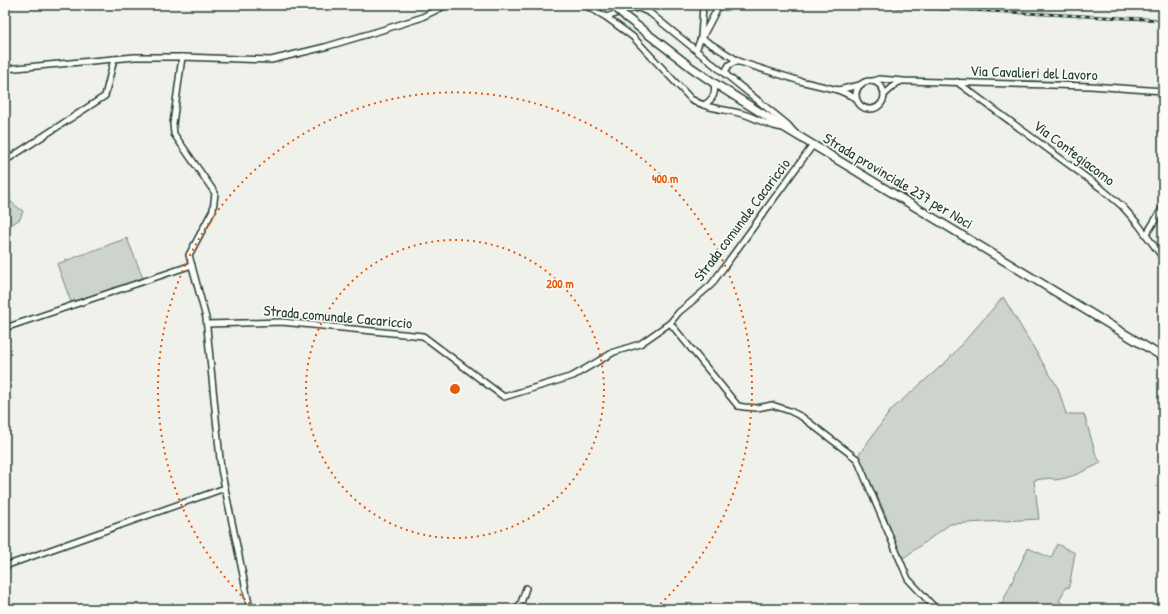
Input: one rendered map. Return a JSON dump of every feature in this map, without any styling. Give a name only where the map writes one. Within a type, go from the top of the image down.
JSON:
[{"type":"main road","name":"Strada provinciale 237 per Noci","points":[[615,7],[672,53],[714,83],[798,136],[1163,357]]},
{"type":"street","points":[[5,70],[135,57],[271,60],[325,48],[420,18],[447,5]]},
{"type":"street","points":[[585,5],[606,17],[633,37],[691,99],[697,103],[744,114],[778,128],[785,128]]},
{"type":"street","points":[[701,38],[703,5]]},
{"type":"street","points":[[606,17],[639,8],[650,13],[787,124],[798,136]]},
{"type":"street","points":[[696,50],[717,9]]},
{"type":"street","points":[[701,38],[740,62],[800,81],[838,90],[856,98]]},
{"type":"street","points":[[182,57],[173,124],[174,134],[215,193],[213,210],[189,255],[207,324],[221,469],[250,609]]},
{"type":"street","points":[[5,161],[104,96],[114,59]]},
{"type":"street","points":[[726,75],[726,70],[729,64],[740,62]]},
{"type":"street","name":"Via Cavalieri del Lavoro","points":[[838,90],[879,79],[1090,86],[1163,91]]},
{"type":"street","points":[[873,81],[881,86],[884,95]]},
{"type":"street","points":[[860,85],[857,89],[856,98],[860,106],[869,109],[878,107],[881,104],[884,95],[897,83],[904,81]]},
{"type":"street","name":"Via Contegiacomo","points":[[957,82],[1102,189],[1122,206],[1138,224],[1163,258]]},
{"type":"street","points":[[704,105],[713,98],[715,91],[714,83]]},
{"type":"street","name":"Strada comunale Cacariccio","points":[[207,324],[282,322],[423,336],[504,396],[572,376],[614,352],[640,344],[670,323],[679,312],[711,285],[813,145]]},
{"type":"street","points":[[1146,235],[1163,207]]},
{"type":"street","points":[[5,328],[192,265]]},
{"type":"street","points":[[670,323],[738,406],[757,408],[772,405],[790,410],[802,417],[857,459],[908,579],[936,609]]},
{"type":"street","points":[[5,566],[225,488]]},
{"type":"street","points":[[516,609],[521,603],[526,588]]},
{"type":"shaded area","points":[[5,194],[13,204],[23,211],[20,219],[5,229]]},
{"type":"shaded area","points":[[127,238],[143,278],[71,302],[57,264]]},
{"type":"shaded area","points":[[1003,297],[1058,388],[1066,414],[1084,414],[1096,455],[1101,463],[1067,477],[1055,480],[1051,478],[1034,480],[1039,519],[950,524],[902,559],[882,506],[857,457],[891,410],[947,361]]},
{"type":"shaded area","points":[[1057,544],[1075,553],[1069,588],[1066,587],[1059,601],[1066,605],[1068,609],[999,609],[1028,548],[1051,558]]},
{"type":"railway","points":[[856,5],[1163,20]]}]
